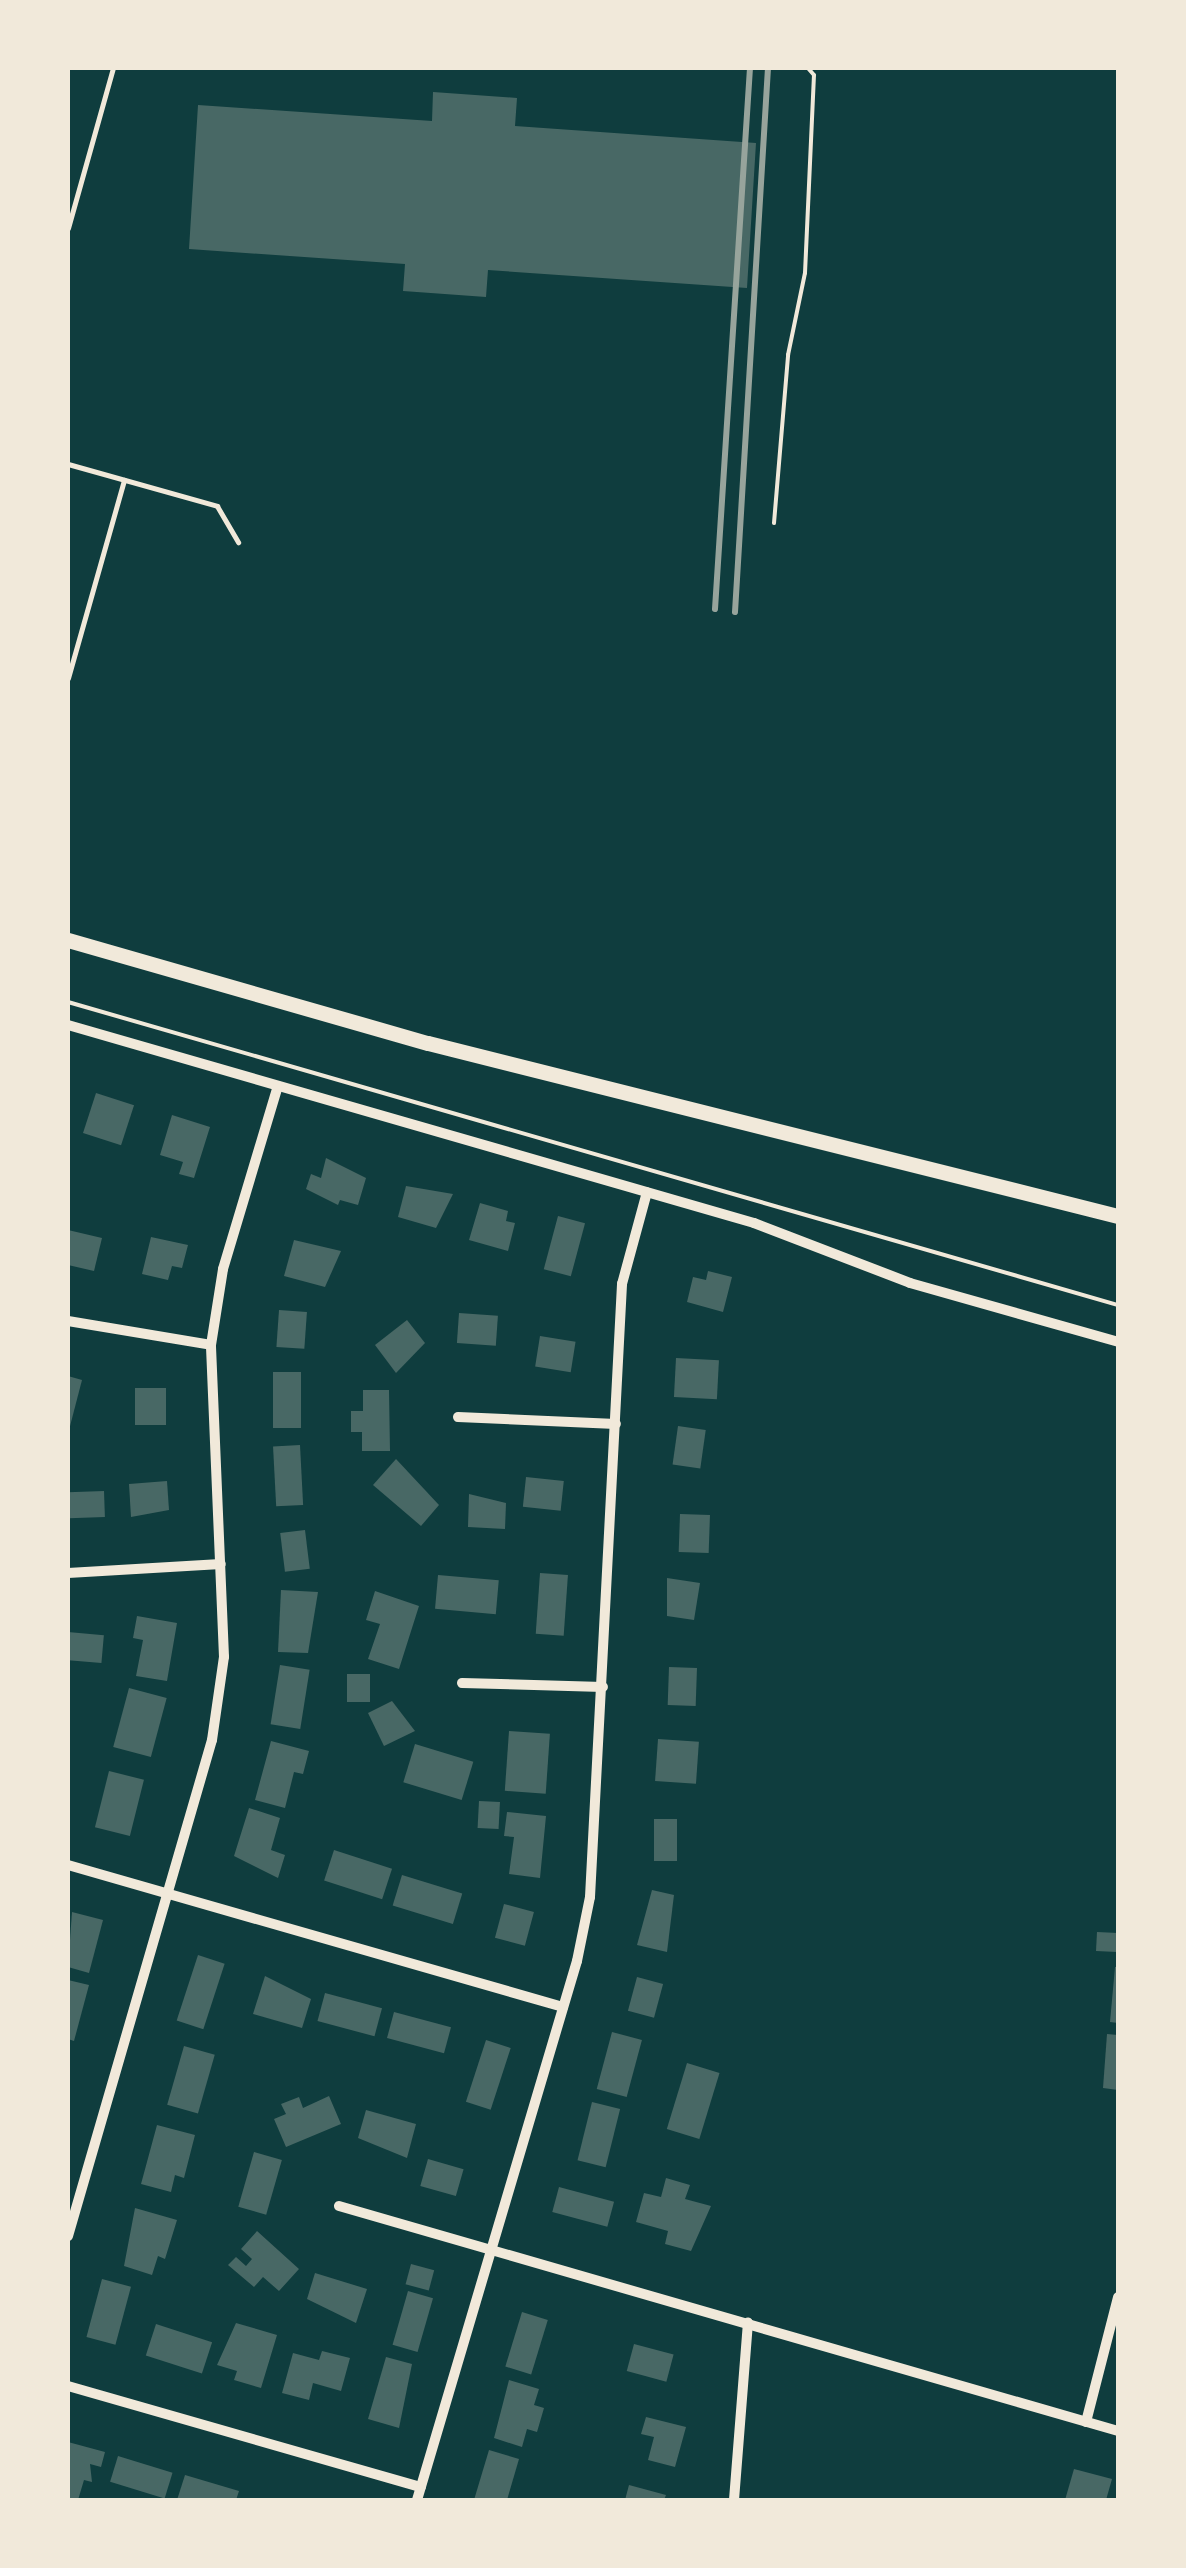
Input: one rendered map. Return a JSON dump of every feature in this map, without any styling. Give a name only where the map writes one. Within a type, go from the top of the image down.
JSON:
[{"type":"main road","points":[[68,940],[428,1043],[1118,1216]]},
{"type":"street","points":[[68,1026],[754,1223],[910,1283],[1118,1342]]},
{"type":"street","points":[[68,2236],[212,1740],[224,1657],[211,1345],[222,1269],[278,1086]]},
{"type":"street","points":[[417,2500],[563,2007],[590,1897],[622,1284],[647,1192]]},
{"type":"street","points":[[68,1321],[211,1345]]},
{"type":"street","points":[[458,1417],[616,1424]]},
{"type":"street","points":[[68,1573],[221,1564]]},
{"type":"street","points":[[462,1682],[603,1687]]},
{"type":"street","points":[[68,1865],[563,2007]]},
{"type":"street","points":[[339,2206],[1118,2432]]},
{"type":"street","points":[[1086,2422],[1118,2297]]},
{"type":"street","points":[[734,2500],[748,2323]]},
{"type":"street","points":[[68,2386],[421,2487]]},
{"type":"lane","points":[[68,228],[113,68]]},
{"type":"lane","points":[[68,464],[216,506],[238,542]]},
{"type":"lane","points":[[68,678],[124,480]]},
{"type":"path","points":[[774,523],[788,354],[805,272],[814,76],[808,68]]},
{"type":"path","points":[[68,1002],[1118,1306]]},
{"type":"building","points":[[433,92],[517,98],[515,126],[756,143],[747,288],[488,270],[486,297],[403,291],[405,264],[189,249],[198,105],[432,121]]},
{"type":"building","points":[[96,1093],[134,1105],[121,1145],[83,1133]]},
{"type":"building","points":[[172,1115],[210,1127],[194,1178],[179,1174],[183,1162],[160,1155]]},
{"type":"building","points":[[326,1158],[366,1178],[358,1205],[340,1200],[338,1205],[306,1189],[311,1174],[321,1178]]},
{"type":"building","points":[[406,1186],[453,1194],[436,1228],[398,1217]]},
{"type":"building","points":[[480,1203],[508,1211],[506,1221],[515,1223],[508,1251],[469,1240]]},
{"type":"building","points":[[558,1216],[585,1223],[571,1276],[544,1269]]},
{"type":"building","points":[[68,1230],[102,1238],[94,1271],[68,1265]]},
{"type":"building","points":[[151,1237],[188,1245],[182,1268],[172,1266],[168,1280],[142,1274]]},
{"type":"building","points":[[294,1240],[341,1251],[325,1287],[284,1276]]},
{"type":"building","points":[[708,1271],[732,1277],[723,1312],[687,1302],[693,1277],[706,1280]]},
{"type":"building","points":[[279,1310],[307,1312],[304,1349],[276,1347]]},
{"type":"building","points":[[459,1313],[498,1316],[496,1346],[457,1343]]},
{"type":"building","points":[[407,1320],[425,1343],[396,1373],[375,1345]]},
{"type":"building","points":[[540,1336],[576,1342],[571,1372],[535,1367]]},
{"type":"building","points":[[676,1358],[719,1360],[717,1399],[674,1397]]},
{"type":"building","points":[[273,1372],[301,1372],[301,1428],[273,1428]]},
{"type":"building","points":[[68,1376],[82,1380],[69,1430],[68,1429]]},
{"type":"building","points":[[135,1388],[166,1388],[166,1425],[135,1425]]},
{"type":"building","points":[[363,1390],[389,1390],[390,1451],[362,1451],[362,1432],[351,1432],[351,1411],[363,1411]]},
{"type":"building","points":[[678,1426],[706,1430],[700,1469],[673,1465]]},
{"type":"building","points":[[300,1445],[303,1505],[276,1506],[273,1446]]},
{"type":"building","points":[[396,1459],[439,1505],[421,1526],[373,1485]]},
{"type":"building","points":[[526,1477],[564,1481],[561,1511],[523,1507]]},
{"type":"building","points":[[167,1481],[169,1510],[131,1517],[129,1484]]},
{"type":"building","points":[[104,1491],[105,1517],[69,1518],[68,1492]]},
{"type":"building","points":[[469,1494],[506,1503],[505,1529],[468,1527]]},
{"type":"building","points":[[680,1514],[710,1515],[709,1553],[679,1552]]},
{"type":"building","points":[[305,1530],[310,1569],[285,1572],[280,1533]]},
{"type":"building","points":[[540,1573],[568,1575],[564,1636],[536,1634]]},
{"type":"building","points":[[438,1575],[499,1580],[496,1614],[435,1609]]},
{"type":"building","points":[[667,1578],[700,1583],[694,1620],[667,1616]]},
{"type":"building","points":[[281,1590],[318,1592],[308,1653],[278,1652]]},
{"type":"building","points":[[375,1591],[419,1606],[399,1669],[368,1659],[380,1624],[366,1620]]},
{"type":"building","points":[[137,1616],[177,1623],[167,1681],[136,1676],[143,1640],[133,1638]]},
{"type":"building","points":[[68,1632],[104,1635],[101,1663],[68,1660]]},
{"type":"building","points":[[280,1665],[310,1670],[300,1729],[271,1724]]},
{"type":"building","points":[[669,1667],[697,1668],[696,1706],[668,1705]]},
{"type":"building","points":[[347,1674],[370,1674],[370,1702],[347,1702]]},
{"type":"building","points":[[129,1688],[167,1698],[151,1757],[113,1747]]},
{"type":"building","points":[[392,1701],[415,1731],[384,1746],[368,1713]]},
{"type":"building","points":[[509,1731],[550,1734],[546,1794],[505,1791]]},
{"type":"building","points":[[658,1739],[699,1742],[696,1784],[655,1781]]},
{"type":"building","points":[[271,1741],[309,1751],[303,1774],[294,1772],[285,1808],[255,1800]]},
{"type":"building","points":[[415,1744],[473,1762],[462,1800],[403,1782]]},
{"type":"building","points":[[109,1771],[144,1780],[130,1836],[95,1827]]},
{"type":"building","points":[[479,1801],[500,1802],[499,1829],[478,1828]]},
{"type":"building","points":[[249,1808],[280,1818],[271,1850],[285,1855],[278,1878],[234,1856]]},
{"type":"building","points":[[507,1812],[546,1816],[540,1878],[509,1874],[514,1837],[504,1836]]},
{"type":"building","points":[[654,1819],[677,1819],[677,1861],[654,1861]]},
{"type":"building","points":[[334,1850],[392,1869],[382,1899],[324,1880]]},
{"type":"building","points":[[402,1875],[462,1893],[453,1924],[393,1906]]},
{"type":"building","points":[[652,1890],[674,1895],[667,1952],[637,1945]]},
{"type":"building","points":[[504,1904],[534,1912],[525,1946],[495,1938]]},
{"type":"building","points":[[72,1912],[103,1920],[89,1973],[68,1967]]},
{"type":"building","points":[[1097,1932],[1118,1933],[1117,1952],[1096,1951]]},
{"type":"building","points":[[198,1955],[225,1964],[203,2029],[177,2021]]},
{"type":"building","points":[[1118,1967],[1118,2023],[1110,2022]]},
{"type":"building","points":[[265,1976],[311,1999],[302,2028],[253,2014]]},
{"type":"building","points":[[637,1977],[663,1984],[654,2018],[628,2011]]},
{"type":"building","points":[[68,1980],[89,1985],[74,2041],[68,2039]]},
{"type":"building","points":[[325,1993],[382,2008],[374,2036],[317,2021]]},
{"type":"building","points":[[394,2012],[451,2027],[444,2053],[387,2038]]},
{"type":"building","points":[[612,2032],[642,2040],[627,2097],[597,2089]]},
{"type":"building","points":[[1107,2034],[1118,2035],[1118,2090],[1103,2088]]},
{"type":"building","points":[[486,2040],[511,2048],[491,2110],[466,2102]]},
{"type":"building","points":[[184,2046],[215,2055],[198,2113],[167,2105]]},
{"type":"building","points":[[687,2063],[720,2073],[699,2139],[667,2129]]},
{"type":"building","points":[[329,2096],[341,2124],[286,2147],[274,2119],[286,2114],[281,2104],[299,2097],[303,2108]]},
{"type":"building","points":[[592,2102],[620,2109],[606,2167],[577,2160]]},
{"type":"building","points":[[366,2110],[416,2124],[407,2158],[358,2138]]},
{"type":"building","points":[[157,2125],[195,2135],[184,2178],[175,2175],[171,2192],[141,2184]]},
{"type":"building","points":[[254,2152],[282,2160],[266,2215],[238,2207]]},
{"type":"building","points":[[428,2159],[464,2169],[456,2196],[420,2186]]},
{"type":"building","points":[[666,2178],[690,2185],[685,2199],[711,2206],[691,2251],[665,2244],[668,2231],[636,2222],[644,2193],[661,2197]]},
{"type":"building","points":[[559,2187],[614,2202],[607,2227],[552,2212]]},
{"type":"building","points":[[135,2208],[177,2220],[165,2259],[158,2256],[152,2275],[124,2266]]},
{"type":"building","points":[[257,2231],[299,2269],[279,2291],[263,2277],[254,2287],[228,2265],[236,2257],[246,2266],[252,2259],[241,2249]]},
{"type":"building","points":[[411,2264],[434,2270],[429,2290],[406,2284]]},
{"type":"building","points":[[315,2273],[367,2289],[356,2323],[307,2299]]},
{"type":"building","points":[[102,2279],[131,2287],[115,2345],[86,2337]]},
{"type":"building","points":[[408,2291],[433,2298],[418,2352],[393,2345]]},
{"type":"building","points":[[522,2312],[548,2320],[531,2374],[505,2367]]},
{"type":"building","points":[[236,2323],[277,2335],[261,2388],[234,2380],[237,2371],[217,2365]]},
{"type":"building","points":[[156,2324],[212,2342],[202,2374],[146,2355]]},
{"type":"building","points":[[634,2344],[674,2355],[666,2382],[627,2371]]},
{"type":"building","points":[[322,2351],[350,2358],[341,2391],[313,2383],[309,2400],[282,2393],[293,2353],[319,2360]]},
{"type":"building","points":[[386,2357],[412,2364],[399,2428],[368,2419]]},
{"type":"building","points":[[509,2380],[539,2389],[534,2405],[544,2408],[537,2432],[527,2429],[522,2447],[494,2438]]},
{"type":"building","points":[[646,2417],[686,2427],[675,2467],[648,2460],[654,2437],[641,2434]]},
{"type":"building","points":[[68,2442],[105,2452],[101,2467],[90,2464],[92,2482],[84,2480],[78,2500],[68,2500]]},
{"type":"building","points":[[489,2450],[519,2459],[507,2500],[474,2500]]},
{"type":"building","points":[[118,2456],[173,2473],[165,2498],[110,2482]]},
{"type":"building","points":[[1074,2469],[1112,2479],[1106,2500],[1065,2500]]},
{"type":"building","points":[[185,2475],[239,2491],[236,2500],[177,2500]]},
{"type":"building","points":[[629,2485],[666,2495],[664,2500],[625,2500]]},
{"type":"railway","points":[[715,609],[750,68]]},
{"type":"railway","points":[[735,612],[768,68]]}]
